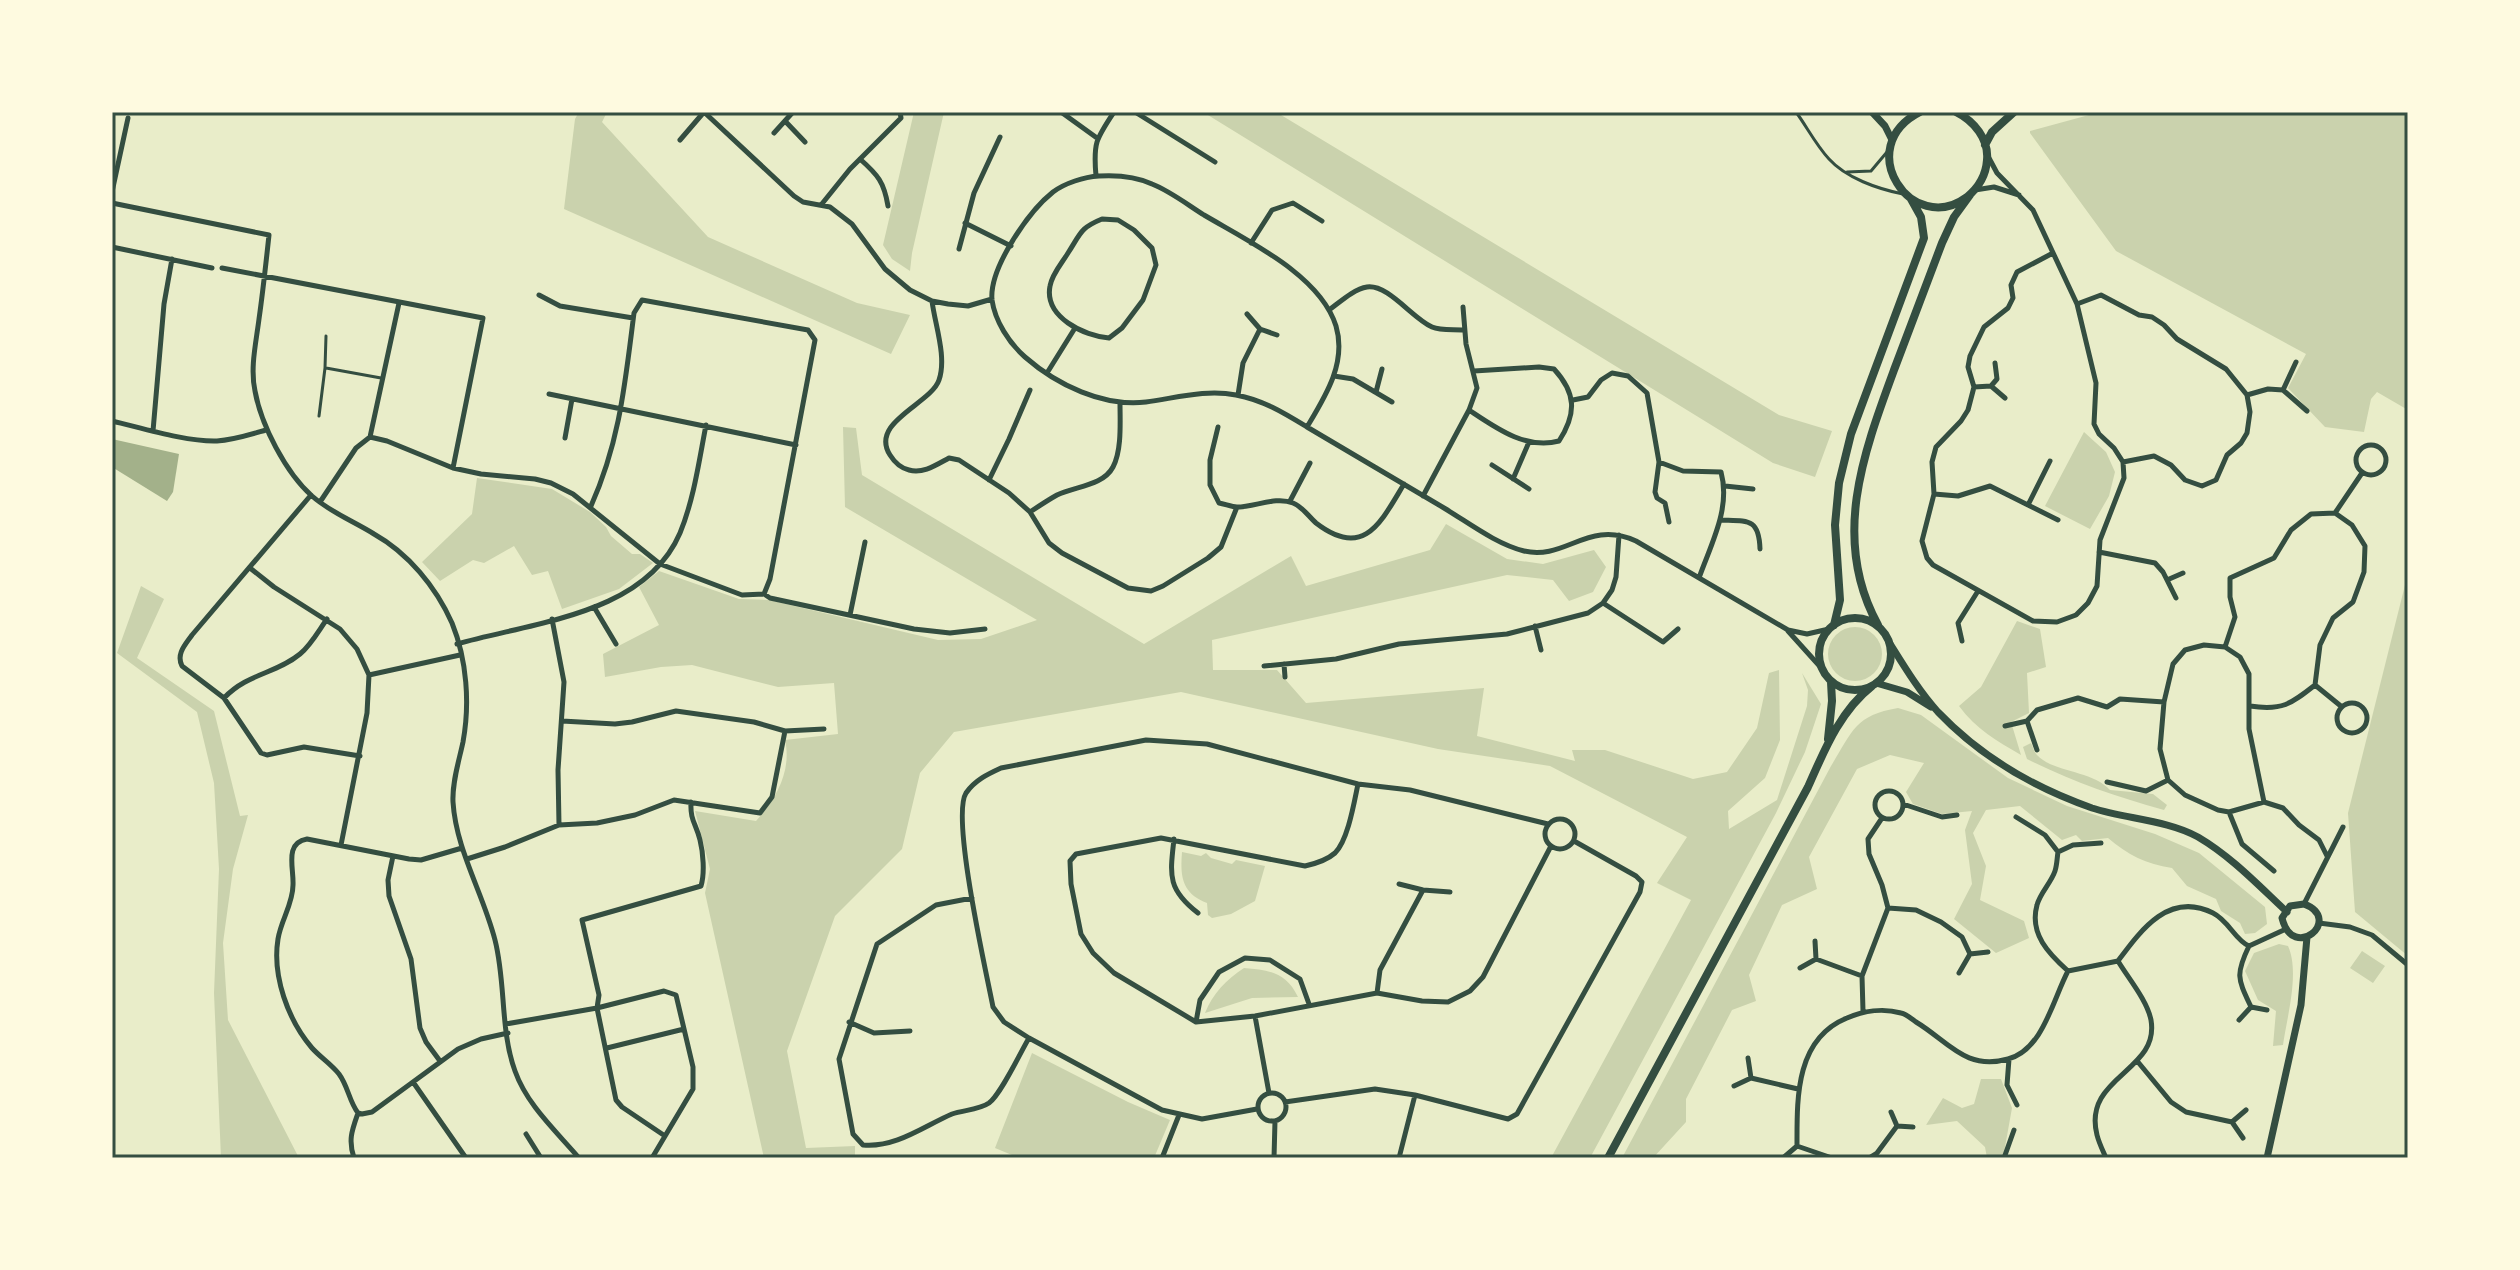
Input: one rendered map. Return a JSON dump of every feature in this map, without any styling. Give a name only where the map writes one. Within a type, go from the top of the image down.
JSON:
[{"type":"main road","points":[[1827,744],[1831,682],[1824,671],[1819,649],[1840,608],[1835,525],[1839,483],[1851,434],[1924,238],[1921,217],[1896,183],[1890,167],[1891,143],[1900,126],[1920,112]]},
{"type":"main road","points":[[1956,112],[1979,130],[1986,149]]},
{"type":"main road","points":[[1608,1158],[1808,787],[1827,744],[1853,703],[1889,667],[1889,642],[1866,600],[1859,579],[1854,542],[1858,480],[1873,427],[1942,243],[1954,217],[1983,176],[1986,149],[1992,132],[2014,112]]},
{"type":"main road","points":[[1908,197],[1928,206],[1950,205],[1972,192]]},
{"type":"main road","points":[[1831,627],[1856,618],[1878,625]]},
{"type":"main road","points":[[1831,682],[1847,690],[1863,689],[1874,684]]},
{"type":"street","points":[[680,140],[704,112],[794,196],[803,202],[830,207],[852,224],[885,269],[910,290],[932,301],[968,306],[992,299]]},
{"type":"street","points":[[774,133],[793,112]]},
{"type":"street","points":[[821,205],[860,159],[901,118],[900,112]]},
{"type":"street","points":[[1061,112],[1097,138]]},
{"type":"street","points":[[1096,176],[1094,151],[1097,138],[1114,112]]},
{"type":"street","points":[[1135,112],[1215,162]]},
{"type":"street","points":[[1872,112],[1885,126],[1891,143]]},
{"type":"street","points":[[112,192],[128,118]]},
{"type":"street","points":[[785,121],[805,142]]},
{"type":"street","points":[[959,249],[974,193],[1000,137]]},
{"type":"street","points":[[1986,149],[1997,173],[2033,210],[2077,304],[2096,383],[2094,424],[2123,462],[2124,478],[2100,540],[2097,586],[2088,603],[2076,615],[2057,622],[2033,621],[1933,565],[1927,558],[1922,541],[1934,494],[1932,462],[1936,447],[1968,410],[1974,387],[1968,367],[1970,356],[1984,327],[2008,308],[2013,298],[2011,285],[2017,272],[2053,253]]},
{"type":"street","points":[[860,159],[885,186],[888,206]]},
{"type":"street","points":[[1307,427],[1334,376],[1340,351],[1336,326],[1329,310],[1295,272],[1152,184],[1120,176],[1096,176],[1073,182],[1055,190],[1034,209],[995,274],[992,299],[1002,329],[1023,355],[1078,391],[1120,403],[1198,393],[1238,395],[1267,404],[1506,544],[1527,552],[1545,551],[1595,534],[1619,535],[1636,541],[1788,630],[1807,634],[1831,627]]},
{"type":"street","points":[[1972,192],[2003,189],[2023,197]]},
{"type":"street","points":[[112,203],[269,235],[253,363],[254,390],[266,430],[293,474],[311,495],[405,557],[424,578],[452,625],[467,688],[467,712],[453,798],[462,848],[495,939],[503,979],[511,1057],[521,1085],[535,1108],[579,1158]]},
{"type":"street","points":[[1251,243],[1272,210],[1293,203],[1322,221]]},
{"type":"street","points":[[1102,219],[1118,220],[1134,230],[1152,248],[1156,265],[1143,300],[1122,328],[1109,338],[1092,337],[1075,328],[1050,302],[1050,286],[1085,226],[1102,219]]},
{"type":"street","points":[[965,223],[1011,246]]},
{"type":"street","points":[[112,247],[212,268]]},
{"type":"street","points":[[153,431],[164,304],[172,259]]},
{"type":"street","points":[[222,268],[483,318],[453,468]]},
{"type":"street","points":[[1329,310],[1356,291],[1369,286],[1388,292],[1435,328],[1464,330]]},
{"type":"street","points":[[539,295],[560,306],[633,318]]},
{"type":"street","points":[[2077,304],[2101,295],[2139,315],[2152,317],[2177,339],[2226,369],[2247,395],[2250,412],[2247,433],[2227,455],[2216,480],[2202,486],[2185,480],[2171,465],[2154,456],[2123,462]]},
{"type":"street","points":[[591,507],[603,479],[622,409],[633,318],[642,300],[808,330],[815,340],[770,579],[764,594]]},
{"type":"street","points":[[932,301],[941,376],[935,389],[898,419],[888,432],[887,450],[897,465],[910,471],[927,470],[949,458],[959,460],[1009,493],[1030,512],[1049,543],[1062,553],[1128,588],[1151,591],[1221,547],[1237,507]]},
{"type":"street","points":[[320,502],[356,448],[370,437],[399,303]]},
{"type":"street","points":[[1423,496],[1469,410],[1477,388],[1464,330],[1463,307]]},
{"type":"street","points":[[1247,314],[1260,329],[1277,335]]},
{"type":"street","points":[[1047,373],[1075,328]]},
{"type":"street","points":[[1238,395],[1243,363],[1260,329]]},
{"type":"street","points":[[2283,390],[2296,362]]},
{"type":"street","points":[[1991,386],[1997,379],[1995,363]]},
{"type":"street","points":[[1376,392],[1382,369]]},
{"type":"street","points":[[1469,410],[1492,426],[1529,442],[1545,445],[1559,441],[1568,427],[1573,400],[1566,383],[1554,369],[1474,371]]},
{"type":"street","points":[[1573,400],[1588,397],[1601,380],[1612,373],[1628,376],[1647,393],[1659,462],[1655,492],[1657,498],[1665,503],[1669,522]]},
{"type":"street","points":[[1334,376],[1353,379],[1392,402]]},
{"type":"street","points":[[1974,387],[1991,386],[2005,398]]},
{"type":"street","points":[[2247,395],[2268,389],[2283,390],[2307,411]]},
{"type":"street","points":[[989,480],[1030,390]]},
{"type":"street","points":[[549,394],[796,445]]},
{"type":"street","points":[[565,438],[572,399]]},
{"type":"street","points":[[1030,512],[1056,496],[1099,481],[1108,474],[1115,464],[1120,403]]},
{"type":"street","points":[[112,421],[213,441],[266,430]]},
{"type":"street","points":[[457,644],[594,607],[629,592],[660,564],[678,536],[691,502],[706,425]]},
{"type":"street","points":[[1218,427],[1210,460],[1210,485],[1219,503],[1237,507],[1290,501],[1302,508],[1317,524],[1340,537],[1360,538],[1375,529],[1404,484]]},
{"type":"street","points":[[370,437],[453,468],[551,483],[591,507],[660,564],[742,595],[764,594],[770,598],[914,629],[950,633],[985,629]]},
{"type":"street","points":[[1513,479],[1529,442]]},
{"type":"street","points":[[2369,445],[2381,449],[2386,463],[2383,469],[2377,475],[2362,473],[2356,466],[2355,458],[2360,449],[2369,445]]},
{"type":"street","points":[[2028,505],[2050,461]]},
{"type":"street","points":[[1659,462],[1683,471],[1721,472],[1725,486],[1721,520],[1699,578]]},
{"type":"street","points":[[1290,501],[1310,463]]},
{"type":"street","points":[[1492,465],[1529,489]]},
{"type":"street","points":[[2335,513],[2362,473]]},
{"type":"street","points":[[1725,486],[1753,489]]},
{"type":"street","points":[[1934,494],[1958,496],[1990,486],[2058,520]]},
{"type":"street","points":[[311,495],[179,654],[182,666],[224,698],[261,753],[267,755],[304,747],[360,756]]},
{"type":"street","points":[[2225,647],[2235,617],[2230,597],[2230,578],[2274,558],[2291,530],[2311,514],[2335,513],[2352,525],[2365,546],[2364,572],[2353,602],[2333,618],[2320,645],[2315,685],[2290,705],[2269,709],[2250,706]]},
{"type":"street","points":[[1721,520],[1755,525],[1759,531],[1760,549]]},
{"type":"street","points":[[1264,666],[1336,659],[1399,644],[1507,634],[1588,613],[1603,603],[1612,590],[1619,535]]},
{"type":"street","points":[[850,615],[865,542]]},
{"type":"street","points":[[2099,552],[2155,563],[2176,598]]},
{"type":"street","points":[[250,568],[274,587],[327,619],[349,638],[369,675],[369,698],[360,756],[341,845]]},
{"type":"street","points":[[2167,580],[2183,573]]},
{"type":"street","points":[[1962,641],[1958,623],[1978,591]]},
{"type":"street","points":[[1603,603],[1663,642],[1678,629]]},
{"type":"street","points":[[594,607],[616,644]]},
{"type":"street","points":[[224,698],[246,679],[300,654],[327,619]]},
{"type":"street","points":[[552,619],[564,682],[558,770],[559,825]]},
{"type":"street","points":[[1535,626],[1541,650]]},
{"type":"street","points":[[1788,630],[1824,671]]},
{"type":"street","points":[[1889,642],[1937,710]]},
{"type":"street","points":[[2264,802],[2249,729],[2249,674],[2240,657],[2225,647],[2204,645],[2185,650],[2173,664],[2164,702],[2160,749],[2168,780],[2185,795],[2218,810],[2229,812],[2264,802],[2283,808],[2319,840],[2327,856]]},
{"type":"street","points":[[369,675],[460,655]]},
{"type":"street","points":[[1284,664],[1285,677]]},
{"type":"street","points":[[1874,684],[1907,692],[1937,710],[1978,747],[2041,786],[2093,808],[2196,836],[2231,860],[2287,912]]},
{"type":"street","points":[[2315,685],[2342,707]]},
{"type":"street","points":[[2005,726],[2027,721],[2037,710],[2078,698],[2107,707],[2120,699],[2164,702]]},
{"type":"street","points":[[2349,703],[2363,707],[2367,720],[2363,728],[2356,732],[2341,728],[2337,716],[2342,707],[2349,703]]},
{"type":"street","points":[[562,721],[615,724],[676,711],[754,722],[785,731],[824,729]]},
{"type":"street","points":[[2027,721],[2037,750]]},
{"type":"street","points":[[467,859],[559,825],[597,823],[635,815],[674,800],[760,813],[772,797],[785,731]]},
{"type":"street","points":[[1257,1109],[1202,1119],[1162,1110],[1004,1022],[993,1007],[962,834],[965,795],[981,777],[1001,768],[1146,740],[1207,744],[1358,784],[1410,790],[1548,824]]},
{"type":"street","points":[[2107,782],[2146,791],[2168,780]]},
{"type":"street","points":[[1358,784],[1349,824],[1336,852],[1316,864],[1305,866],[1262,859],[1161,838],[1076,854],[1070,861],[1071,884],[1081,934],[1093,953],[1114,973],[1196,1022],[1255,1016],[1377,993],[1448,1002],[1470,991],[1483,977],[1551,846]]},
{"type":"street","points":[[1888,790],[1902,798],[1903,804],[1898,816],[1893,819],[1882,818],[1874,807],[1880,793],[1888,790]]},
{"type":"street","points":[[665,1136],[616,1100],[597,1008],[599,995],[582,920],[701,886],[700,840],[690,815],[691,802]]},
{"type":"street","points":[[1903,804],[1942,817],[1957,815]]},
{"type":"street","points":[[2229,812],[2242,844],[2274,871]]},
{"type":"street","points":[[2016,817],[2045,835],[2058,852],[2054,872],[2037,904],[2035,919],[2037,934],[2050,955],[2068,971]]},
{"type":"street","points":[[1863,1011],[1862,976],[1888,908],[1869,854],[1868,839],[1882,818]]},
{"type":"street","points":[[1556,819],[1570,822],[1575,831],[1574,841],[1566,848],[1551,846],[1544,834],[1548,824],[1556,819]]},
{"type":"street","points":[[2304,904],[2343,827]]},
{"type":"street","points":[[354,1158],[350,1133],[358,1113],[339,1074],[314,1050],[294,1021],[282,991],[277,961],[278,939],[293,894],[292,850],[302,839],[307,839],[421,860],[462,848]]},
{"type":"street","points":[[1174,839],[1171,881],[1186,904],[1198,913]]},
{"type":"street","points":[[1285,1102],[1375,1089],[1415,1095],[1508,1119],[1517,1114],[1640,892],[1642,882],[1636,876],[1574,841]]},
{"type":"street","points":[[2058,852],[2073,845],[2101,843]]},
{"type":"street","points":[[393,856],[388,880],[389,896],[411,959],[420,1028],[440,1061]]},
{"type":"street","points":[[1399,884],[1450,892]]},
{"type":"street","points":[[1377,993],[1380,970],[1423,890]]},
{"type":"street","points":[[972,898],[936,905],[877,944],[839,1059],[853,1134],[863,1145],[871,1146],[904,1138],[954,1113],[988,1104],[1029,1038]]},
{"type":"street","points":[[2294,905],[2312,907],[2319,915],[2315,932],[2307,937],[2298,937],[2286,929],[2282,918],[2287,912],[2294,905]]},
{"type":"street","points":[[2068,971],[2118,961],[2154,918],[2175,908],[2194,907],[2214,913],[2232,928],[2242,943],[2249,946]]},
{"type":"street","points":[[1888,908],[1916,910],[1941,922],[1962,937],[1970,954]]},
{"type":"street","points":[[2319,923],[2350,927],[2372,935],[2408,965]]},
{"type":"street","points":[[2251,1007],[2238,968],[2249,946],[2286,929]]},
{"type":"street","points":[[2267,1158],[2301,1005],[2307,937]]},
{"type":"street","points":[[1815,941],[1816,959]]},
{"type":"street","points":[[1970,954],[1988,952]]},
{"type":"street","points":[[1959,973],[1970,954]]},
{"type":"street","points":[[1196,1022],[1200,1000],[1219,972],[1245,958],[1270,960],[1300,979],[1309,1004]]},
{"type":"street","points":[[1800,968],[1816,959],[1862,976]]},
{"type":"street","points":[[2106,1158],[2096,1134],[2096,1109],[2106,1090],[2138,1062],[2150,1041],[2151,1020],[2118,961]]},
{"type":"street","points":[[1783,1158],[1797,1146],[1798,1089],[1804,1062],[1817,1040],[1839,1021],[1863,1011],[1902,1013],[1926,1028],[1948,1048],[1977,1062],[2009,1059],[2026,1050],[2042,1032],[2068,971]]},
{"type":"street","points":[[506,1024],[597,1008],[664,991],[676,995],[693,1067],[693,1089],[652,1158]]},
{"type":"street","points":[[2251,1007],[2267,1010]]},
{"type":"street","points":[[2239,1020],[2251,1007]]},
{"type":"street","points":[[1255,1016],[1269,1093]]},
{"type":"street","points":[[849,1022],[874,1033],[910,1031]]},
{"type":"street","points":[[607,1048],[684,1029]]},
{"type":"street","points":[[358,1113],[372,1112],[468,1043],[508,1033]]},
{"type":"street","points":[[1748,1058],[1751,1078]]},
{"type":"street","points":[[2009,1059],[2007,1085],[2017,1105]]},
{"type":"street","points":[[2138,1062],[2171,1102],[2186,1112],[2232,1122],[2243,1138]]},
{"type":"street","points":[[1734,1086],[1751,1078],[1798,1089]]},
{"type":"street","points":[[413,1082],[466,1158]]},
{"type":"street","points":[[1269,1093],[1281,1096],[1285,1102],[1283,1116],[1275,1121],[1262,1117],[1257,1109],[1261,1097],[1269,1093]]},
{"type":"street","points":[[1399,1158],[1415,1095]]},
{"type":"street","points":[[2232,1122],[2246,1110]]},
{"type":"street","points":[[1891,1112],[1897,1126]]},
{"type":"street","points":[[1162,1158],[1179,1115]]},
{"type":"street","points":[[1274,1158],[1275,1121]]},
{"type":"street","points":[[1897,1126],[1913,1127]]},
{"type":"street","points":[[1869,1158],[1877,1153],[1897,1126]]},
{"type":"street","points":[[2004,1158],[2014,1130]]},
{"type":"street","points":[[526,1134],[541,1158]]},
{"type":"street","points":[[1797,1146],[1832,1158]]},
{"type":"lane","points":[[1796,112],[1827,157],[1860,180],[1908,197]]},
{"type":"lane","points":[[1847,172],[1871,171],[1884,158],[1891,143]]},
{"type":"lane","points":[[319,416],[326,336]]},
{"type":"lane","points":[[325,368],[381,378]]},
{"type":"shaded area","points":[[579,112],[607,112],[602,122],[708,237],[857,303],[910,315],[891,354],[564,209],[575,119]]},
{"type":"shaded area","points":[[914,112],[944,112],[910,271],[892,259],[883,245]]},
{"type":"shaded area","points":[[1203,112],[1276,112],[1779,415],[1832,431],[1815,477],[1773,463]]},
{"type":"shaded area","points":[[2100,112],[2408,112],[2408,410],[2377,392],[2371,399],[2364,432],[2325,427],[2288,388],[2306,354],[2116,251],[2030,133]]},
{"type":"shaded area","points":[[843,427],[856,428],[862,475],[1144,644],[1291,556],[1306,586],[1430,550],[1446,524],[1507,559],[1543,564],[1594,550],[1606,567],[1593,592],[1569,601],[1553,580],[1507,575],[1212,640],[1213,670],[1277,670],[1306,703],[1484,688],[1477,736],[1575,761],[1572,750],[1605,750],[1693,779],[1727,772],[1757,728],[1769,673],[1779,670],[1780,740],[1765,778],[1728,811],[1729,829],[1777,800],[1807,706],[1808,690],[1802,673],[1821,704],[1805,752],[1776,813],[1590,1158],[1551,1158],[1691,900],[1657,883],[1687,837],[1550,766],[1438,749],[1181,692],[954,732],[920,773],[902,849],[835,916],[787,1051],[806,1148],[855,1146],[855,1158],[764,1158],[705,893],[710,869],[695,811],[756,821],[781,784],[786,763],[785,740],[838,734],[834,683],[778,687],[692,665],[605,677],[603,654],[659,625],[639,587],[659,571],[739,599],[769,600],[938,640],[981,639],[1037,620],[845,507]]},
{"type":"shaded area","points":[[2084,432],[2106,452],[2115,472],[2109,496],[2090,529],[2045,506]]},
{"type":"shaded area","points":[[112,439],[179,454],[173,492],[167,501],[112,467]]},
{"type":"shaded area","points":[[477,478],[552,489],[590,512],[632,554],[640,554],[653,563],[619,589],[562,609],[548,571],[532,575],[514,546],[484,563],[473,560],[440,581],[422,562],[472,514]]},
{"type":"shaded area","points":[[2408,573],[2408,956],[2355,912],[2348,813]]},
{"type":"shaded area","points":[[141,586],[164,599],[137,658],[214,711],[240,816],[248,815],[233,869],[223,943],[228,1020],[299,1158],[221,1158],[214,993],[219,869],[214,783],[197,712],[117,653]]},
{"type":"shaded area","points":[[2017,621],[2040,629],[2046,667],[2027,673],[2029,713],[2011,722],[2021,755],[1980,728],[1959,706],[1981,687]]},
{"type":"shaded area","points":[[1855,627],[1874,635],[1882,654],[1874,673],[1855,681],[1836,673],[1828,654],[1836,635]]},
{"type":"shaded area","points":[[1898,708],[1921,715],[2008,778],[2067,806],[2155,834],[2199,853],[2265,907],[2267,924],[2255,933],[2245,934],[2240,923],[2221,911],[2216,899],[2187,886],[2172,868],[2138,858],[2108,838],[2082,841],[2076,835],[2062,840],[2020,806],[1986,810],[1973,833],[1986,866],[1980,900],[2024,921],[2029,938],[1996,953],[1954,919],[1972,884],[1965,830],[1972,811],[1942,814],[1913,804],[1906,792],[1924,763],[1890,755],[1857,769],[1809,857],[1817,889],[1782,905],[1749,975],[1756,1001],[1732,1010],[1686,1099],[1686,1122],[1653,1158],[1622,1158],[1844,744],[1863,720]]},
{"type":"shaded area","points":[[2031,743],[2044,761],[2093,779],[2110,790],[2153,794],[2167,805],[2164,810],[2128,799],[2044,767],[2027,759],[2023,747]]},
{"type":"shaded area","points":[[1182,852],[1201,856],[1206,853],[1211,858],[1232,864],[1236,860],[1265,866],[1255,901],[1231,914],[1212,918],[1208,915],[1207,903],[1192,894],[1184,883]]},
{"type":"shaded area","points":[[2279,944],[2288,946],[2293,981],[2283,1045],[2273,1046],[2276,1011],[2258,1000],[2245,971],[2254,953]]},
{"type":"shaded area","points":[[2362,951],[2385,966],[2373,983],[2350,968]]},
{"type":"shaded area","points":[[1244,968],[1282,977],[1298,997],[1252,998],[1205,1013],[1221,988]]},
{"type":"shaded area","points":[[1032,1053],[1170,1120],[1154,1158],[1019,1158],[995,1148]]},
{"type":"shaded area","points":[[1981,1079],[2001,1079],[2012,1108],[2003,1158],[1987,1158],[1985,1147],[1957,1121],[1926,1125],[1943,1098],[1962,1108],[1974,1104]]}]
